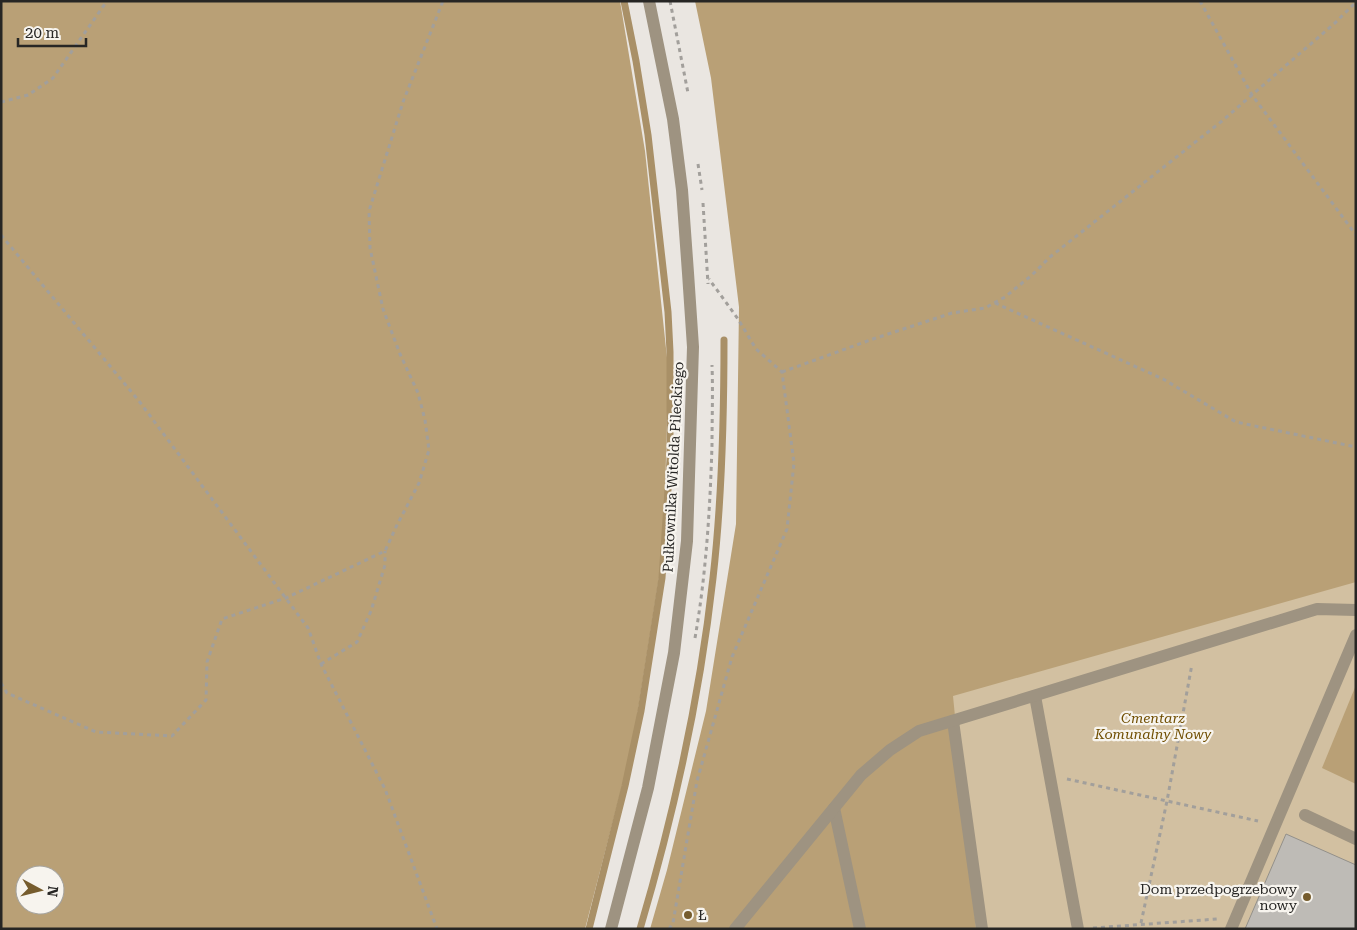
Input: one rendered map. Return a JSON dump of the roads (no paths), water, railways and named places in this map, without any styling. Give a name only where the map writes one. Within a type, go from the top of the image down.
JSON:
[{"type":"street","name":"Pułkownika Witolda Pileckiego","points":[[611,929],[648,788],[674,653],[687,542],[693,347],[688,264],[682,190],[673,120],[649,1]]},
{"type":"street","points":[[735,929],[861,775],[890,750],[919,731],[1317,609],[1356,610]]},
{"type":"street","points":[[1234,923],[1356,635]]},
{"type":"street","points":[[1035,696],[1078,929]]},
{"type":"street","points":[[953,721],[982,929]]},
{"type":"street","points":[[834,808],[860,929]]},
{"type":"street","points":[[1305,815],[1356,839]]},
{"type":"waterway","points":[[589,929],[625,786],[641,711],[662,578],[670,460],[668,312],[648,135],[624,1]]},
{"type":"waterway","points":[[640,929],[675,799],[693,711],[708,622],[720,489],[724,340]]},
{"type":"place","name":"Dom przedpogrzebowy nowy","points":[[1307,897]]},
{"type":"place","name":"Ł","points":[[688,915]]},
{"type":"park label","name":"Cmentarz Komunalny Nowy","points":[[1153,726]]}]
